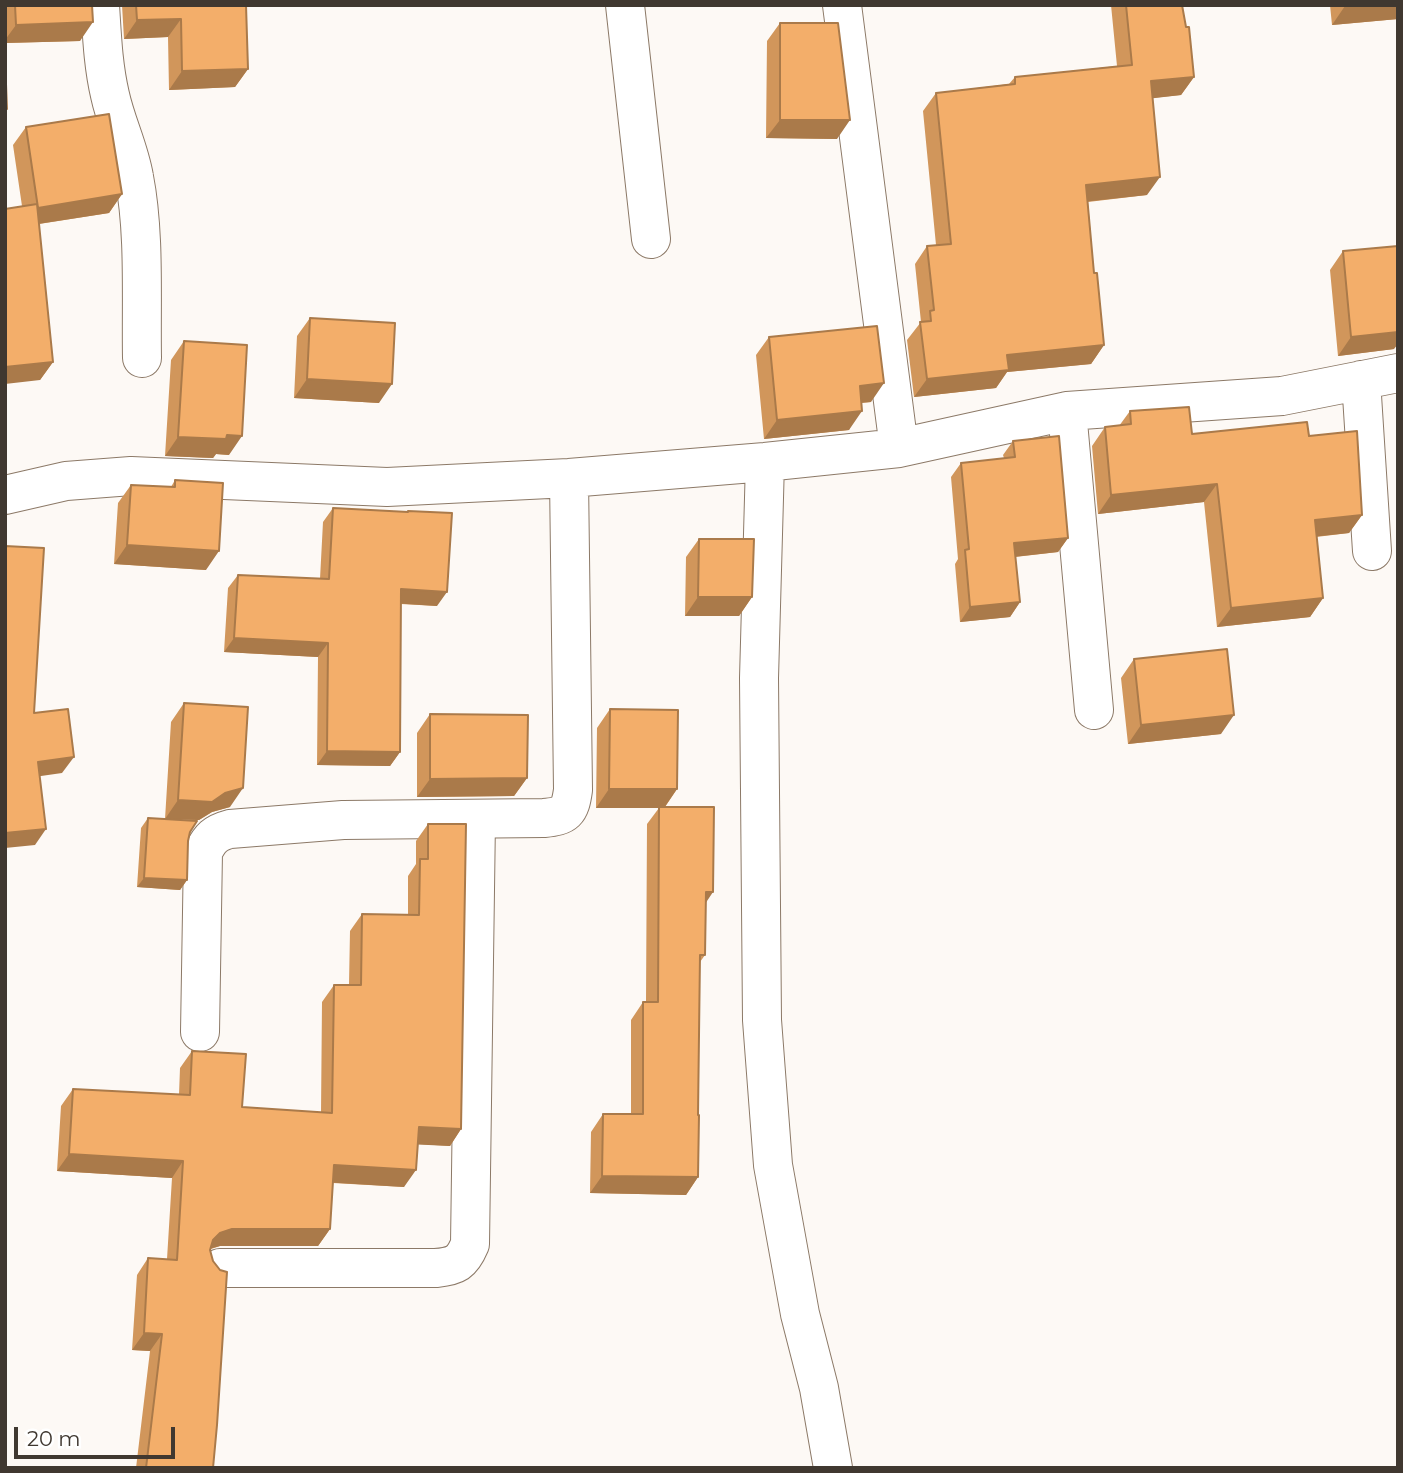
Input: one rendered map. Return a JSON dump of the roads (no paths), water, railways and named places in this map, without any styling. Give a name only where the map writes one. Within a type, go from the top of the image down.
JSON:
[{"type":"street","points":[[100,5],[103,58],[110,97],[130,155],[140,220],[142,358]]},
{"type":"street","points":[[625,5],[651,239]]},
{"type":"street","points":[[842,5],[899,448]]},
{"type":"street","points":[[5,495],[66,481],[131,476],[387,487],[569,478],[765,462],[899,448],[1067,411],[1282,396],[1398,373]]},
{"type":"street","points":[[1361,380],[1372,551]]},
{"type":"street","points":[[1067,411],[1094,710]]},
{"type":"street","points":[[765,462],[759,678],[762,1020],[773,1165],[800,1314],[819,1388],[833,1468]]},
{"type":"street","points":[[200,1032],[203,852],[217,832],[343,820],[544,818],[560,817],[568,811],[573,790],[569,478]]},
{"type":"street","points":[[220,1268],[436,1268],[452,1266],[464,1258],[470,1244],[476,819]]}]
